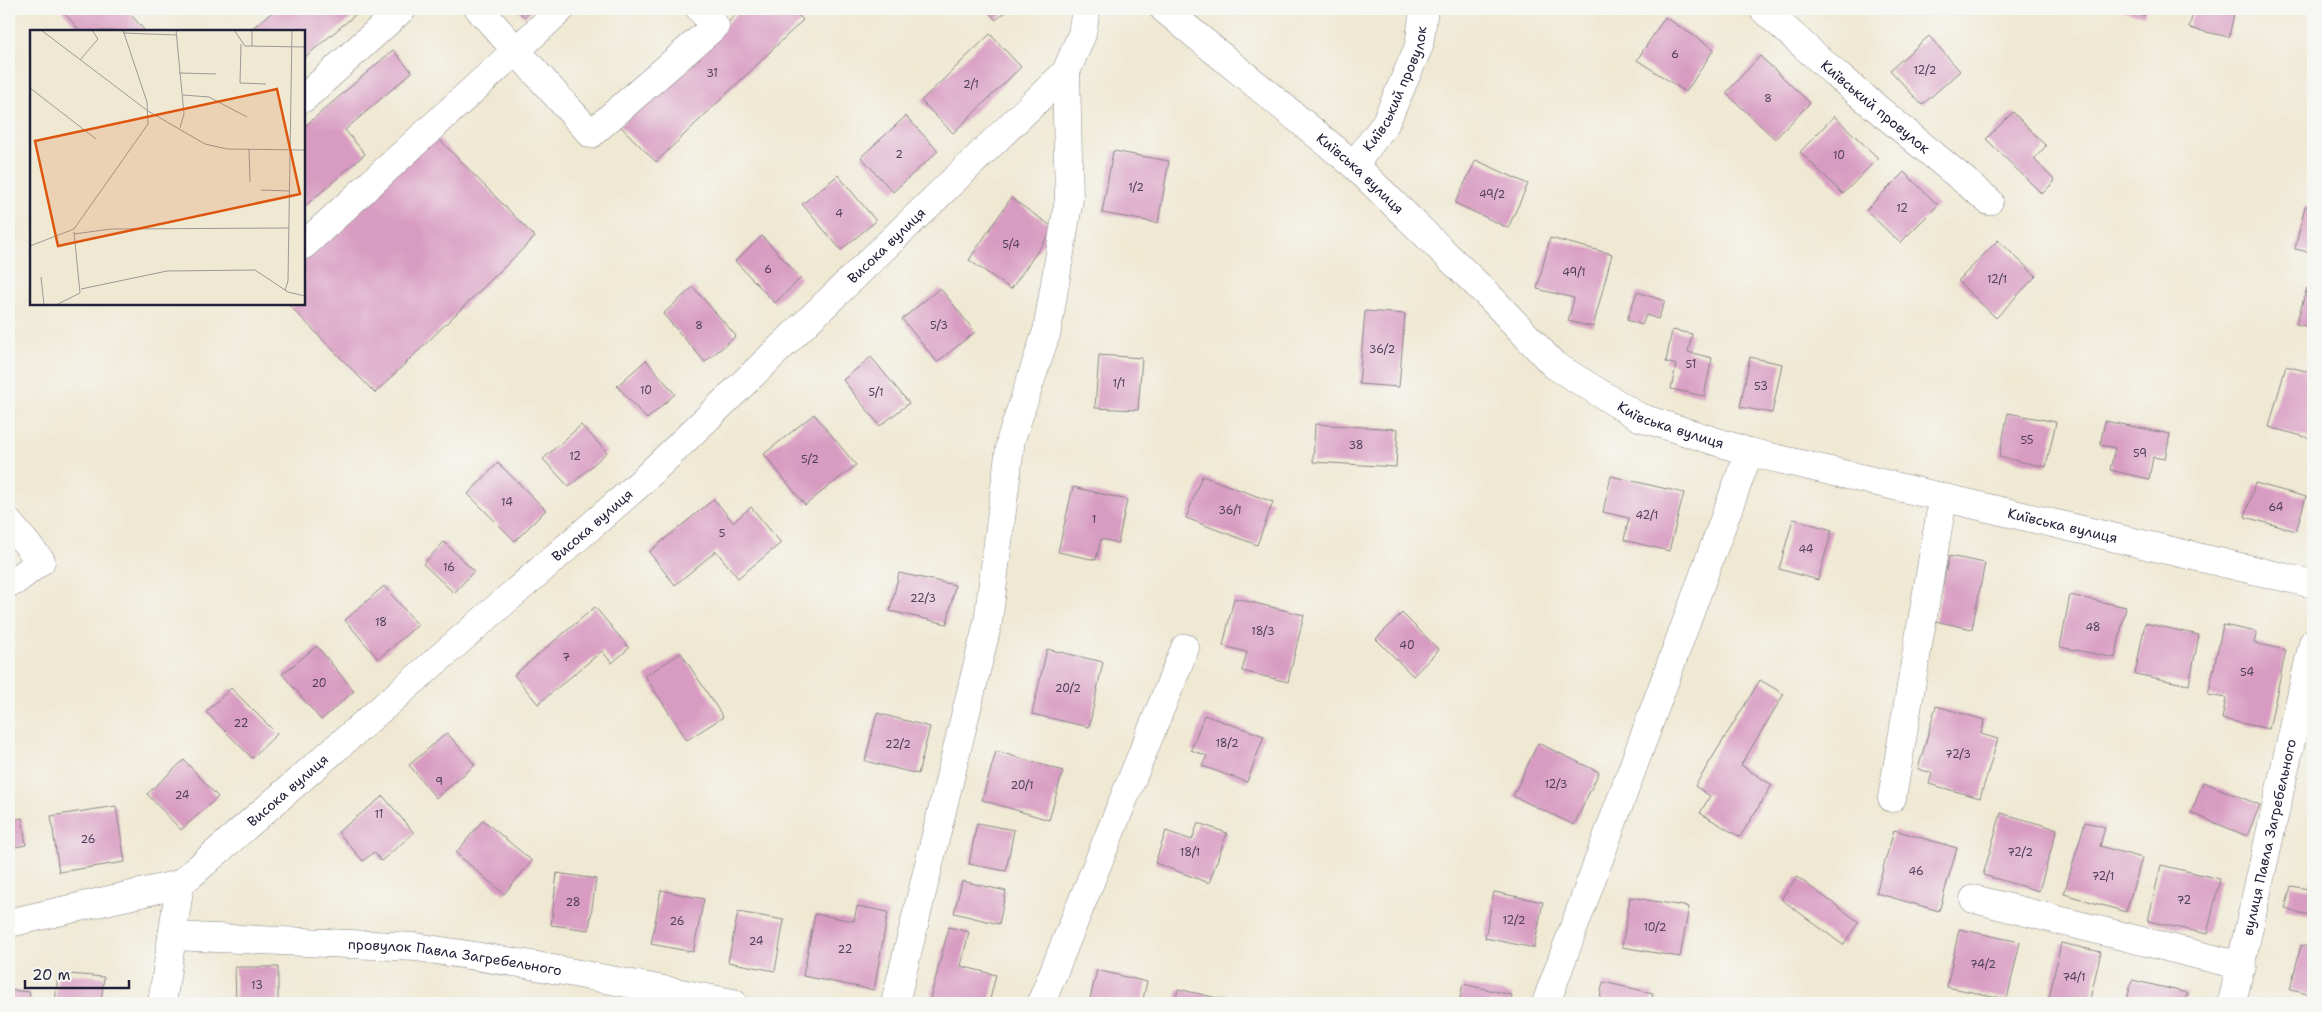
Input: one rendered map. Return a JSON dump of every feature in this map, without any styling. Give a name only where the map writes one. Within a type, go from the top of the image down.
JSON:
[{"type":"street","points":[[305,97],[402,9]]},
{"type":"street","points":[[479,9],[591,134],[715,26],[700,9]]},
{"type":"street","points":[[305,244],[561,9]]},
{"type":"street","name":"Висока вулиця","points":[[9,923],[180,884],[637,486],[1066,72],[1082,34],[1086,9]]},
{"type":"street","name":"Київська вулиця","points":[[1164,9],[1354,165],[1491,298],[1554,365],[1639,417],[1749,452],[2313,584]]},
{"type":"street","name":"Київський провулок","points":[[1354,165],[1385,124],[1419,46],[1424,9]]},
{"type":"street","name":"Київський провулок","points":[[1763,9],[1838,76],[1990,202]]},
{"type":"street","points":[[895,1003],[988,622],[1011,439],[1047,331],[1069,199],[1066,72]]},
{"type":"street","points":[[1546,1003],[1749,452]]},
{"type":"street","points":[[1892,798],[1943,498]]},
{"type":"street","points":[[9,523],[41,561],[15,581],[9,582]]},
{"type":"street","name":"вулиця Павла Загребельного","points":[[2232,1003],[2242,966],[2313,643]]},
{"type":"street","points":[[1041,1003],[1185,648]]},
{"type":"street","points":[[162,1003],[180,884]]},
{"type":"street","points":[[1974,899],[2242,966]]},
{"type":"street","name":"провулок Павла Загребельного","points":[[172,936],[416,947],[526,964],[733,1003]]},
{"type":"building","points":[[61,9],[126,9],[144,30],[79,30]]},
{"type":"building","points":[[276,9],[362,9],[305,57],[305,30],[250,30]]},
{"type":"building","points":[[517,9],[534,9],[524,17]]},
{"type":"building","points":[[742,9],[792,9],[803,20],[656,162],[620,126]]},
{"type":"building","points":[[986,9],[1008,9],[996,20]]},
{"type":"building","points":[[2118,9],[2146,9],[2144,16]]},
{"type":"building","points":[[2194,9],[2235,9],[2229,37],[2189,28]]},
{"type":"building","points":[[1665,17],[1714,49],[1686,92],[1637,60]]},
{"type":"building","points":[[990,34],[1021,67],[953,133],[921,101]]},
{"type":"building","points":[[1929,36],[1960,71],[1922,105],[1890,70]]},
{"type":"building","points":[[393,50],[412,72],[345,130],[365,154],[305,206],[305,126]]},
{"type":"building","points":[[1760,56],[1810,103],[1775,139],[1726,93]]},
{"type":"building","points":[[2013,112],[2046,146],[2034,159],[2055,181],[2042,194],[1986,139]]},
{"type":"building","points":[[906,116],[938,151],[893,192],[861,157]]},
{"type":"building","points":[[1834,116],[1878,158],[1843,194],[1800,152]]},
{"type":"building","points":[[434,134],[535,237],[375,393],[289,305],[305,305],[305,259]]},
{"type":"building","points":[[1113,151],[1169,161],[1158,223],[1102,213]]},
{"type":"building","points":[[1476,160],[1528,184],[1508,228],[1455,203]]},
{"type":"building","points":[[1904,172],[1938,205],[1900,243],[1866,210]]},
{"type":"building","points":[[838,175],[876,221],[841,250],[802,204]]},
{"type":"building","points":[[1011,198],[1054,228],[1011,289],[969,260]]},
{"type":"building","points":[[2305,206],[2313,208],[2313,253],[2295,249]]},
{"type":"building","points":[[762,236],[801,278],[775,303],[735,261]]},
{"type":"building","points":[[1550,238],[1612,254],[1593,327],[1568,321],[1574,298],[1537,289]]},
{"type":"building","points":[[1998,240],[2036,276],[1996,318],[1958,281]]},
{"type":"building","points":[[693,287],[736,336],[705,362],[663,314]]},
{"type":"building","points":[[940,288],[975,332],[937,362],[902,319]]},
{"type":"building","points":[[2307,288],[2313,290],[2313,328],[2296,324]]},
{"type":"building","points":[[1637,292],[1665,301],[1658,319],[1646,315],[1642,325],[1627,320]]},
{"type":"building","points":[[1365,311],[1405,314],[1399,387],[1359,384]]},
{"type":"building","points":[[1672,330],[1692,334],[1688,352],[1712,358],[1704,396],[1671,389],[1676,365],[1666,362]]},
{"type":"building","points":[[1099,355],[1142,358],[1138,410],[1095,408]]},
{"type":"building","points":[[871,357],[909,403],[880,426],[843,380]]},
{"type":"building","points":[[1750,357],[1782,364],[1772,413],[1740,407]]},
{"type":"building","points":[[646,360],[675,394],[647,419],[617,386]]},
{"type":"building","points":[[2286,366],[2313,373],[2313,439],[2269,427]]},
{"type":"building","points":[[2008,413],[2056,422],[2046,467],[1999,457]]},
{"type":"building","points":[[814,414],[856,465],[805,505],[764,454]]},
{"type":"building","points":[[2105,421],[2170,434],[2165,459],[2153,457],[2149,479],[2110,470],[2115,448],[2100,445]]},
{"type":"building","points":[[1315,424],[1398,429],[1396,467],[1313,462]]},
{"type":"building","points":[[581,425],[607,452],[569,487],[543,459]]},
{"type":"building","points":[[498,463],[546,510],[515,541],[468,494]]},
{"type":"building","points":[[1202,476],[1273,502],[1257,545],[1186,518]]},
{"type":"building","points":[[1611,476],[1684,493],[1669,551],[1624,540],[1629,518],[1603,512]]},
{"type":"building","points":[[2255,483],[2306,497],[2296,531],[2245,517]]},
{"type":"building","points":[[1073,487],[1127,500],[1118,543],[1101,539],[1096,560],[1058,552]]},
{"type":"building","points":[[714,499],[733,522],[751,507],[781,543],[738,578],[716,551],[675,585],[649,552]]},
{"type":"building","points":[[1793,519],[1832,530],[1818,580],[1779,569]]},
{"type":"building","points":[[444,542],[474,571],[454,593],[423,564]]},
{"type":"building","points":[[1949,556],[1985,563],[1972,629],[1935,621]]},
{"type":"building","points":[[899,573],[955,585],[947,624],[890,611]]},
{"type":"building","points":[[384,586],[418,625],[378,659],[345,620]]},
{"type":"building","points":[[2070,595],[2126,607],[2115,658],[2060,647]]},
{"type":"building","points":[[1234,598],[1304,615],[1288,682],[1242,671],[1247,652],[1223,646]]},
{"type":"building","points":[[595,607],[629,648],[612,663],[602,651],[538,704],[514,675]]},
{"type":"building","points":[[1402,613],[1439,650],[1413,676],[1376,639]]},
{"type":"building","points":[[2145,623],[2199,635],[2189,685],[2135,674]]},
{"type":"building","points":[[2223,625],[2257,632],[2254,643],[2286,650],[2269,729],[2222,719],[2226,698],[2208,695]]},
{"type":"building","points":[[317,646],[354,691],[321,720],[282,674]]},
{"type":"building","points":[[1047,649],[1103,662],[1089,727],[1032,714]]},
{"type":"building","points":[[681,653],[723,717],[687,740],[645,676]]},
{"type":"building","points":[[1760,680],[1784,694],[1741,765],[1772,785],[1740,837],[1700,813],[1710,796],[1695,786]]},
{"type":"building","points":[[231,688],[277,734],[252,758],[206,712]]},
{"type":"building","points":[[1936,706],[1985,720],[1981,734],[1998,739],[1980,798],[1929,784],[1932,773],[1918,769]]},
{"type":"building","points":[[877,713],[930,727],[918,774],[865,761]]},
{"type":"building","points":[[1204,715],[1264,736],[1247,782],[1202,766],[1207,756],[1191,750]]},
{"type":"building","points":[[447,733],[475,765],[436,798],[409,765]]},
{"type":"building","points":[[1538,743],[1599,772],[1574,825],[1513,796]]},
{"type":"building","points":[[996,751],[1063,771],[1049,820],[982,800]]},
{"type":"building","points":[[184,760],[218,797],[181,830],[147,794]]},
{"type":"building","points":[[2203,782],[2260,805],[2247,836],[2191,813]]},
{"type":"building","points":[[383,796],[414,833],[381,861],[374,852],[363,861],[338,832]]},
{"type":"building","points":[[116,806],[125,862],[59,872],[51,816]]},
{"type":"building","points":[[2001,813],[2057,829],[2039,891],[1983,875]]},
{"type":"building","points":[[22,818],[26,845],[9,848],[9,821]]},
{"type":"building","points":[[483,820],[532,861],[504,894],[456,853]]},
{"type":"building","points":[[2085,822],[2105,827],[2100,846],[2142,858],[2126,912],[2064,894]]},
{"type":"building","points":[[977,823],[1014,830],[1006,871],[969,864]]},
{"type":"building","points":[[1198,823],[1227,833],[1209,883],[1155,863],[1166,831],[1192,840]]},
{"type":"building","points":[[1894,830],[1957,848],[1939,911],[1876,893]]},
{"type":"building","points":[[2161,865],[2220,879],[2207,934],[2148,921]]},
{"type":"building","points":[[2313,870],[2313,916],[2285,909],[2291,886],[2308,889]]},
{"type":"building","points":[[557,873],[596,879],[589,930],[551,925]]},
{"type":"building","points":[[1797,877],[1859,922],[1843,945],[1781,899]]},
{"type":"building","points":[[962,881],[1006,891],[999,924],[954,913]]},
{"type":"building","points":[[661,890],[704,899],[693,952],[651,944]]},
{"type":"building","points":[[1494,892],[1543,902],[1534,948],[1485,938]]},
{"type":"building","points":[[1630,897],[1689,907],[1680,957],[1622,947]]},
{"type":"building","points":[[857,906],[888,912],[874,990],[803,976],[815,914],[854,921]]},
{"type":"building","points":[[738,912],[784,920],[775,971],[728,962]]},
{"type":"building","points":[[949,927],[969,932],[961,966],[996,975],[989,1003],[929,1003]]},
{"type":"building","points":[[1959,929],[2020,942],[2007,999],[1947,987]]},
{"type":"building","points":[[2061,943],[2101,952],[2089,1003],[2048,1003]]},
{"type":"building","points":[[2301,945],[2313,948],[2313,995],[2290,990]]},
{"type":"building","points":[[235,967],[278,967],[278,1003],[236,1003]]},
{"type":"building","points":[[1097,970],[1147,982],[1142,1003],[1089,1003]]},
{"type":"building","points":[[58,973],[104,977],[101,1003],[55,1003]]},
{"type":"building","points":[[2132,980],[2188,993],[2185,1003],[2126,1003]]},
{"type":"building","points":[[1603,982],[1653,993],[1651,1003],[1599,1003]]},
{"type":"building","points":[[1463,984],[1512,995],[1510,1003],[1459,1003]]},
{"type":"building","points":[[1178,989],[1226,1000],[1225,1003],[1175,1003]]},
{"type":"building","points":[[9,990],[30,992],[29,1003],[9,1003]]}]
